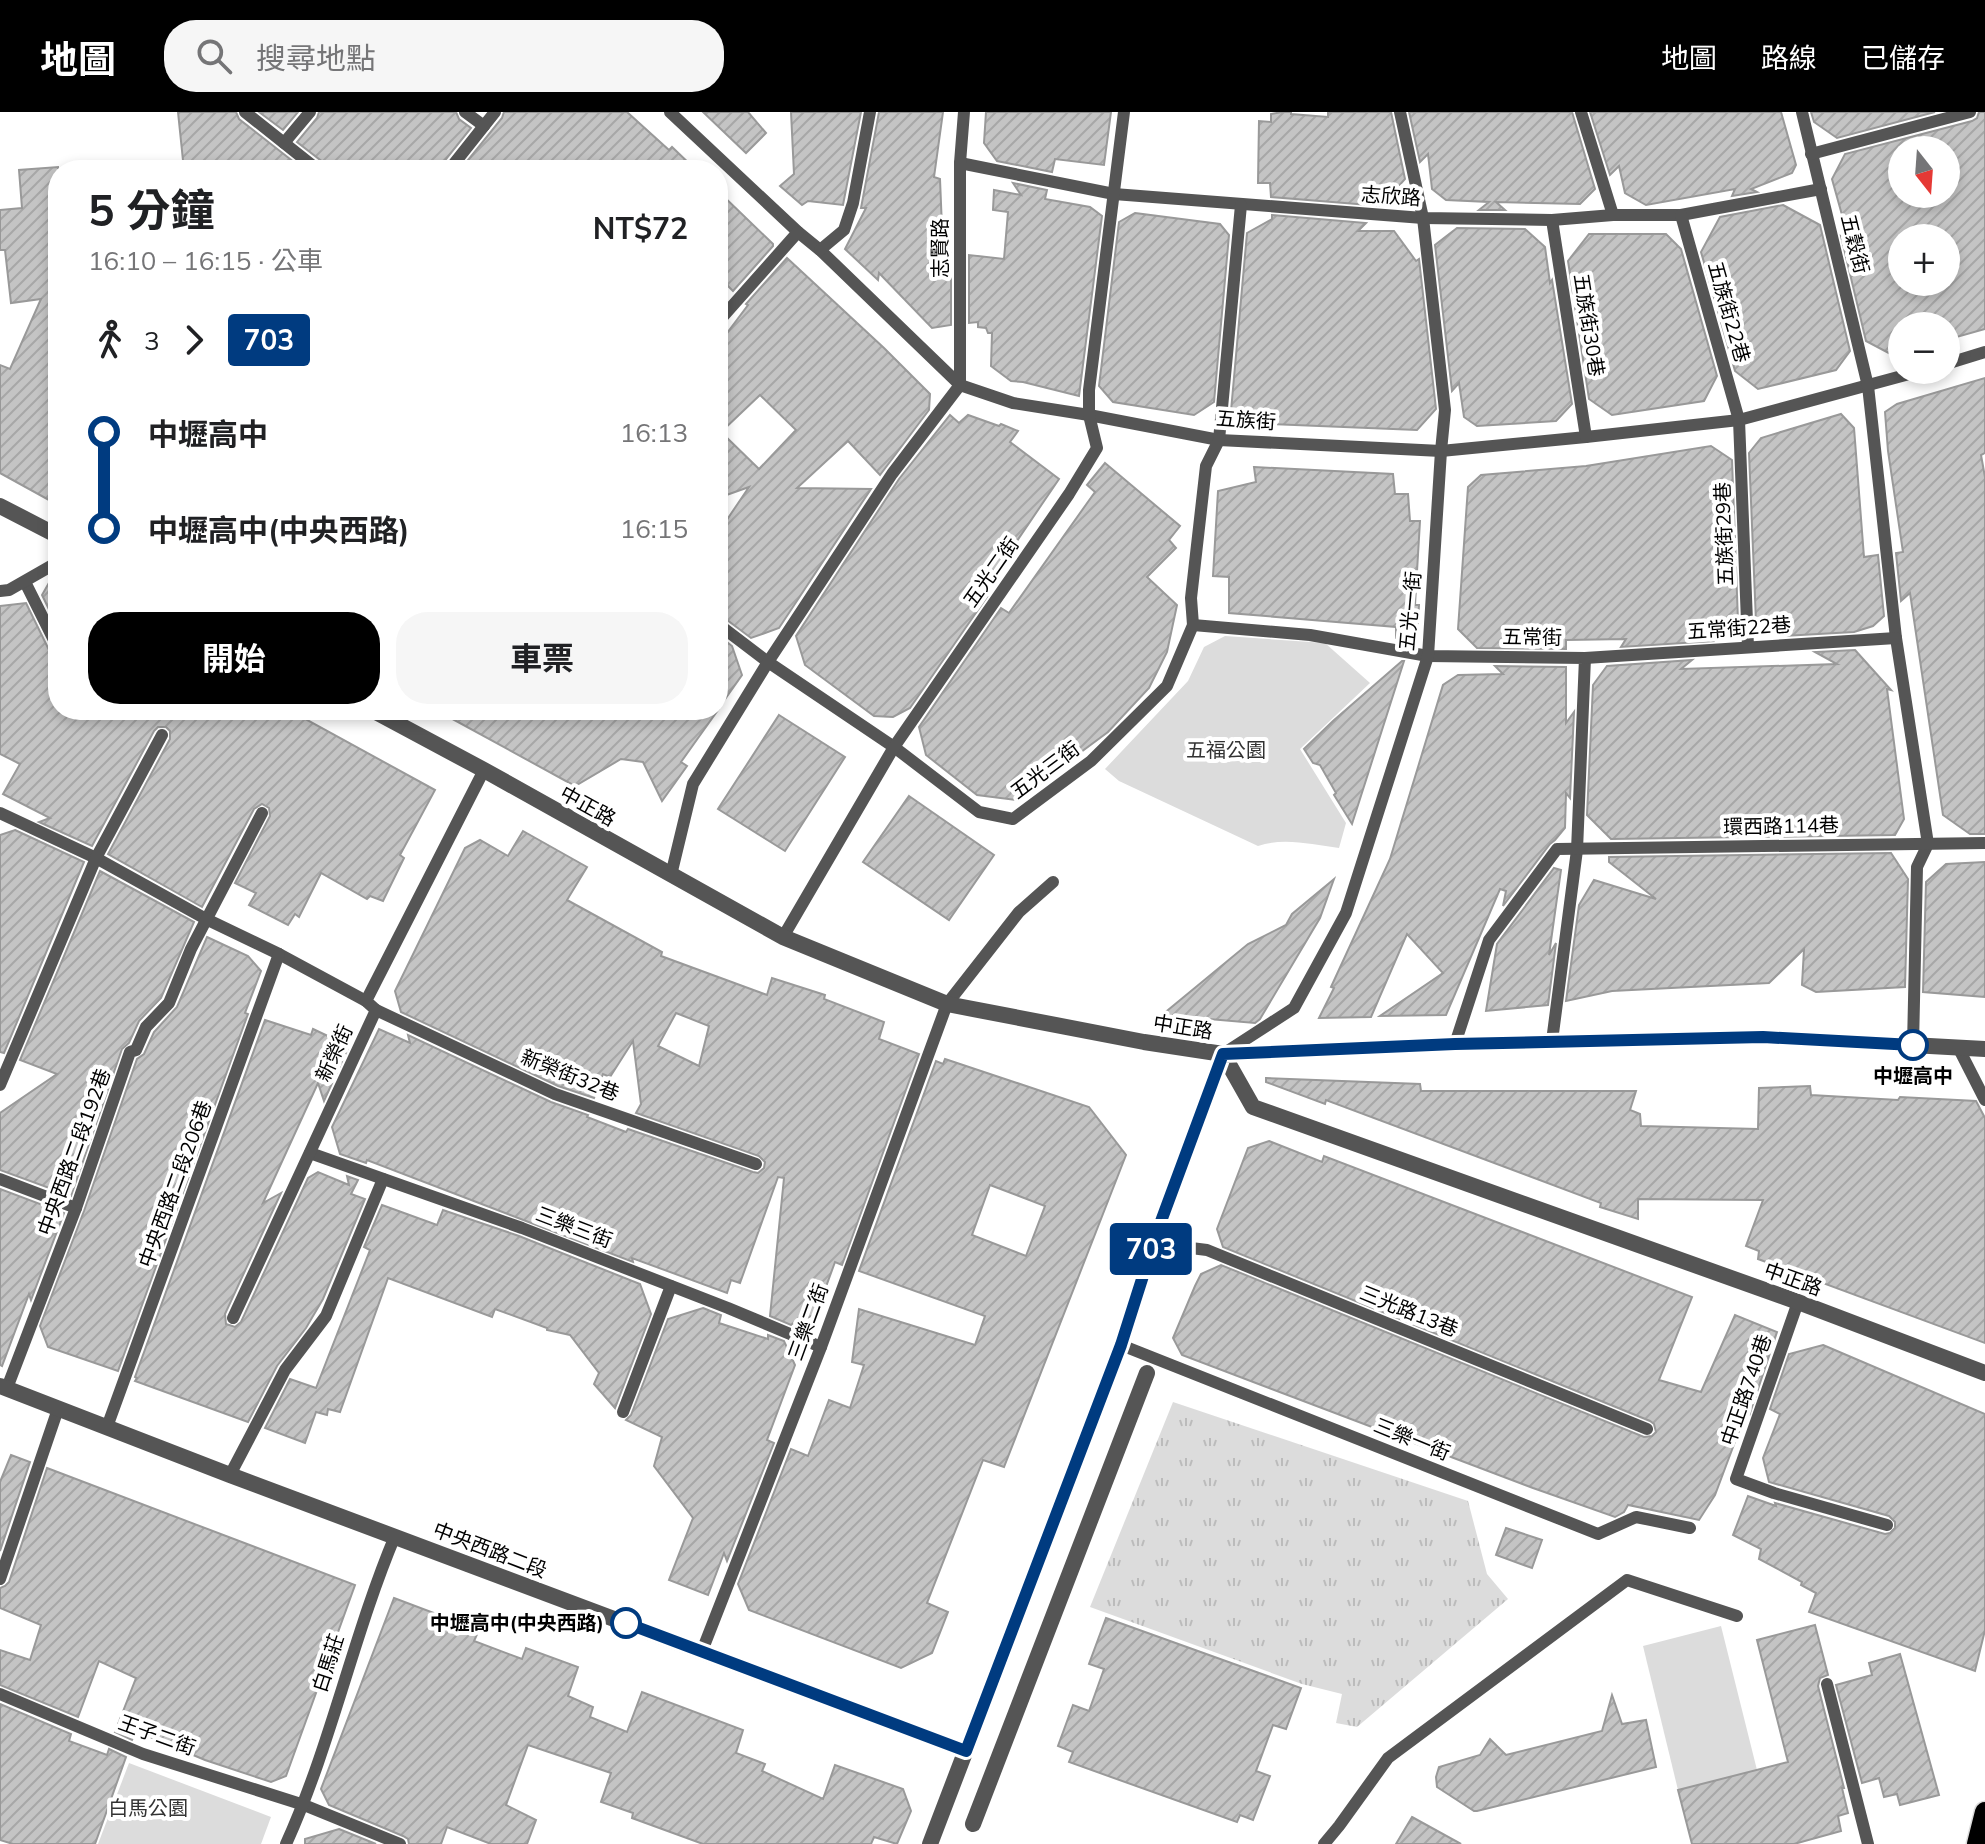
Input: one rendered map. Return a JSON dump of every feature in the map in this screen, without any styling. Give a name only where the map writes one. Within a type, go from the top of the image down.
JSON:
[{"type":"main road","points":[[1977,1844],[1985,1812]]},
{"type":"street","points":[[0,506],[48,531]]},
{"type":"street","name":"中正路","points":[[391,720],[783,937],[947,1004],[1223,1054],[1253,1107],[1798,1302],[1985,1373]]},
{"type":"street","points":[[930,1844],[1121,1345],[1157,1232],[1223,1054],[1455,1044],[1763,1037],[1985,1049]]},
{"type":"street","points":[[973,1824],[1147,1373]]},
{"type":"street","name":"中央西路二段","points":[[3,1387],[966,1751]]},
{"type":"lane","points":[[245,112],[305,160]]},
{"type":"lane","points":[[284,143],[310,112]]},
{"type":"lane","points":[[465,112],[484,126]]},
{"type":"lane","points":[[457,160],[495,112]]},
{"type":"lane","name":"五族街","points":[[670,112],[721,160]]},
{"type":"lane","points":[[820,250],[844,230],[853,203],[870,112]]},
{"type":"lane","name":"志賢路","points":[[960,385],[960,163],[964,112]]},
{"type":"lane","name":"五光二街","points":[[783,937],[894,747],[1069,494],[1097,448],[1089,415],[1089,390],[1124,112]]},
{"type":"lane","name":"五光一街","points":[[1223,1054],[1294,1008],[1346,913],[1428,656],[1445,410],[1423,218],[1400,112]]},
{"type":"lane","points":[[1581,112],[1613,215]]},
{"type":"lane","name":"五穀街","points":[[1802,112],[1868,386]]},
{"type":"lane","points":[[1811,154],[1970,112]]},
{"type":"lane","name":"志欣路","points":[[960,163],[1114,194],[1423,218],[1552,220],[1613,215],[1681,215],[1821,189]]},
{"type":"lane","name":"五族街","points":[[728,166],[960,385],[1013,403],[1219,440],[1441,451],[1739,420],[1888,380]]},
{"type":"lane","name":"五光三街","points":[[728,632],[894,747],[979,812],[1013,819],[1091,761],[1167,686],[1193,625],[1191,598],[1206,466],[1219,440],[1241,205]]},
{"type":"lane","name":"五族街22巷","points":[[1681,215],[1739,420]]},
{"type":"lane","name":"五族街30巷","points":[[1552,220],[1586,437]]},
{"type":"lane","points":[[728,311],[798,232]]},
{"type":"lane","points":[[1960,360],[1985,352]]},
{"type":"lane","points":[[671,875],[693,784],[768,662],[892,474],[960,385]]},
{"type":"lane","points":[[1868,386],[1896,638],[1928,844],[1917,867],[1913,1045]]},
{"type":"lane","name":"五族街29巷","points":[[1739,420],[1748,647]]},
{"type":"lane","points":[[0,591],[9,590],[48,568]]},
{"type":"lane","points":[[25,582],[48,628]]},
{"type":"lane","name":"五常街","points":[[1193,625],[1310,635],[1428,656],[1585,658],[1577,850],[1552,1041]]},
{"type":"lane","name":"五常街22巷","points":[[1585,658],[1896,638]]},
{"type":"lane","points":[[0,1085],[96,858],[162,735]]},
{"type":"lane","points":[[366,1001],[484,770]]},
{"type":"lane","name":"新榮街","points":[[0,813],[96,858],[206,919],[366,1001],[376,1010],[233,1318]]},
{"type":"lane","name":"中央西路二段192巷","points":[[3,1387],[76,1208],[130,1052],[136,1050],[146,1027],[169,1003],[191,949],[262,813]]},
{"type":"lane","name":"環西路114巷","points":[[1577,850],[1985,843]]},
{"type":"lane","points":[[1455,1044],[1489,940],[1557,849],[1577,850]]},
{"type":"lane","name":"三樂二街","points":[[702,1651],[821,1347],[947,1004],[1019,912],[1053,882]]},
{"type":"lane","name":"中央西路二段206巷","points":[[107,1427],[279,954]]},
{"type":"lane","name":"新榮街32巷","points":[[376,1010],[555,1094],[756,1164]]},
{"type":"lane","points":[[1958,1047],[1985,1100]]},
{"type":"lane","name":"三樂三街","points":[[310,1153],[522,1228],[821,1347]]},
{"type":"lane","points":[[0,1179],[76,1208]]},
{"type":"lane","points":[[230,1475],[285,1370],[326,1316],[383,1179]]},
{"type":"lane","name":"三光路13巷","points":[[1157,1232],[1175,1246],[1207,1250],[1647,1429]]},
{"type":"lane","points":[[623,1412],[671,1286]]},
{"type":"lane","name":"中正路740巷","points":[[1798,1302],[1736,1479],[1887,1525]]},
{"type":"lane","name":"三樂一街","points":[[1121,1345],[1598,1534],[1636,1517],[1690,1528]]},
{"type":"lane","points":[[0,1579],[58,1409]]},
{"type":"lane","name":"白馬莊","points":[[286,1844],[304,1805],[375,1582],[395,1536]]},
{"type":"lane","points":[[1324,1844],[1388,1758],[1627,1580],[1737,1616]]},
{"type":"lane","points":[[1827,1684],[1868,1844]]},
{"type":"lane","name":"王子二街","points":[[0,1694],[143,1754],[304,1805],[400,1844]]},
{"type":"green space","name":"五福公園","points":[[1225,636],[1325,643],[1370,683],[1300,749],[1346,823],[1339,848],[1288,842],[1258,846],[1119,781],[1105,769],[1188,681],[1204,647]]},
{"type":"green space","points":[[1173,1402],[1468,1501],[1487,1574],[1508,1599],[1357,1727],[1336,1723],[1342,1694],[1302,1684],[1090,1607]]},
{"type":"green space","points":[[1721,1626],[1757,1770],[1678,1790],[1643,1646]]},
{"type":"green space","name":"白馬公園","points":[[129,1763],[271,1817],[261,1844],[98,1844]]},
{"type":"building","points":[[178,112],[236,112],[239,119],[291,160],[183,160]]},
{"type":"building","points":[[259,112],[298,112],[283,130]]},
{"type":"building","points":[[319,112],[456,112],[459,119],[471,128],[445,160],[320,160],[297,142]]},
{"type":"building","points":[[504,112],[627,112],[669,150],[672,147],[686,160],[468,160]]},
{"type":"building","points":[[703,112],[748,112],[766,133],[746,153]]},
{"type":"building","points":[[791,112],[861,112],[843,205],[808,201],[802,205],[780,186],[794,174]]},
{"type":"building","points":[[879,112],[943,112],[934,177],[940,179],[943,252],[951,253],[951,325],[932,328],[879,273],[878,280],[845,249],[866,208],[861,208]]},
{"type":"building","points":[[986,112],[1111,112],[1104,165],[1055,159],[1052,172],[997,161],[984,143]]},
{"type":"building","points":[[1282,112],[1328,117],[1328,112],[1391,112],[1405,179],[1381,206],[1271,197],[1270,183],[1258,183],[1259,121],[1271,122],[1271,114]]},
{"type":"building","points":[[1409,112],[1572,112],[1595,189],[1580,204],[1496,202],[1505,210],[1479,210],[1489,202],[1446,200],[1432,189],[1428,154],[1420,162]]},
{"type":"building","points":[[1590,112],[1781,112],[1796,165],[1792,173],[1751,189],[1757,192],[1732,196],[1735,189],[1646,205],[1625,193],[1619,166],[1610,175]]},
{"type":"building","points":[[1811,112],[1935,112],[1837,138],[1814,122]]},
{"type":"building","points":[[1979,112],[1985,112],[1985,329],[1960,336],[1960,312],[1888,312],[1888,353],[1866,341],[1841,236],[1849,240],[1832,179],[1845,154],[1888,143],[1888,208],[1960,208],[1960,136],[1914,136],[1972,121]]},
{"type":"building","points":[[48,168],[48,499],[0,473],[0,365],[10,369],[41,299],[11,303],[5,250],[0,250],[0,210],[22,208],[19,170]]},
{"type":"building","points":[[1013,183],[1047,190],[1045,199],[1090,207],[1102,216],[1079,396],[1011,381],[991,366],[992,333],[978,327],[978,322],[969,323],[969,255],[1004,259],[1008,212],[993,210],[994,190],[1021,195]]},
{"type":"building","points":[[728,201],[773,244],[733,291],[728,286]]},
{"type":"building","points":[[1783,205],[1820,225],[1850,351],[1836,370],[1758,389],[1735,371],[1701,252],[1720,217]]},
{"type":"building","points":[[1135,213],[1220,224],[1229,235],[1214,402],[1194,415],[1113,402],[1099,386],[1119,222]]},
{"type":"building","points":[[1272,215],[1366,223],[1358,231],[1394,231],[1416,261],[1419,259],[1436,409],[1417,430],[1243,423],[1231,411],[1247,233],[1272,219]]},
{"type":"building","points":[[1457,228],[1525,229],[1545,247],[1572,404],[1556,421],[1477,426],[1464,417],[1459,383],[1452,391],[1435,245]]},
{"type":"building","points":[[1589,234],[1666,234],[1681,249],[1717,376],[1704,401],[1612,415],[1589,399],[1568,261]]},
{"type":"building","points":[[787,258],[930,394],[929,410],[880,475],[848,441],[797,488],[871,489],[779,628],[751,638],[728,621],[728,518],[749,487],[728,494],[728,439],[759,469],[796,430],[760,395],[728,425],[728,332]]},
{"type":"building","points":[[1985,378],[1985,453],[1981,455],[1985,477],[1985,834],[1970,834],[1943,815],[1910,593],[1901,601],[1896,553],[1903,552],[1885,412],[1897,404]]},
{"type":"building","points":[[1841,414],[1854,428],[1864,557],[1878,555],[1884,616],[1873,626],[1854,632],[1783,636],[1756,622],[1749,453],[1761,438]]},
{"type":"building","points":[[950,415],[959,423],[968,415],[1018,431],[1010,442],[1059,479],[981,594],[987,597],[910,708],[893,717],[874,716],[805,665],[796,636],[899,479]]},
{"type":"building","points":[[1711,446],[1732,460],[1738,621],[1715,641],[1621,647],[1626,639],[1566,640],[1566,649],[1477,648],[1458,629],[1468,487],[1481,475],[1586,466]]},
{"type":"building","points":[[1105,463],[1180,526],[1169,540],[1176,548],[1147,577],[1177,605],[1167,652],[1149,688],[1108,732],[1052,776],[1016,800],[977,795],[926,755],[919,727],[1001,608],[1009,613],[1095,492],[1087,485]]},
{"type":"building","points":[[1254,467],[1393,474],[1395,494],[1408,494],[1410,521],[1420,521],[1415,605],[1419,605],[1417,641],[1396,638],[1396,627],[1229,613],[1229,577],[1213,576],[1218,491],[1256,482]]},
{"type":"building","points":[[48,584],[48,607],[42,595]]},
{"type":"building","points":[[26,603],[48,648],[48,720],[307,720],[435,790],[400,855],[404,858],[383,901],[370,896],[367,899],[321,873],[299,917],[295,914],[288,925],[249,905],[256,893],[235,883],[270,816],[269,808],[262,804],[254,809],[202,907],[108,854],[170,739],[170,731],[166,727],[158,727],[154,731],[92,846],[39,822],[50,818],[3,794],[20,764],[0,754],[0,606]]},
{"type":"building","points":[[728,643],[732,646],[742,675],[728,695]]},
{"type":"building","points":[[1855,650],[1891,690],[1887,689],[1904,819],[1895,835],[1611,839],[1587,815],[1593,685],[1607,666],[1692,660],[1681,669],[1837,664],[1815,652]]},
{"type":"building","points":[[1402,661],[1352,824],[1320,765],[1313,763],[1304,749]]},
{"type":"building","points":[[1495,666],[1566,667],[1566,723],[1574,712],[1570,798],[1566,793],[1565,828],[1503,906],[1506,891],[1500,889],[1446,1015],[1380,1016],[1443,973],[1407,934],[1371,1017],[1319,1018],[1390,859],[1443,685],[1458,675],[1503,674]]},
{"type":"building","points":[[779,715],[845,757],[785,851],[718,809]]},
{"type":"building","points":[[454,720],[711,720],[681,762],[687,766],[662,801],[643,762],[621,759],[575,786]]},
{"type":"building","points":[[909,796],[994,855],[949,920],[863,862]]},
{"type":"building","points":[[15,830],[84,862],[4,1053],[0,1052],[0,835]]},
{"type":"building","points":[[523,831],[587,867],[567,900],[662,952],[661,956],[767,995],[772,978],[825,995],[824,999],[884,1022],[879,1039],[919,1054],[842,1265],[835,1262],[816,1314],[791,1325],[770,1316],[784,1178],[778,1177],[740,1283],[731,1280],[727,1293],[632,1258],[633,1262],[367,1160],[366,1163],[340,1154],[332,1127],[379,1029],[410,1043],[408,1035],[551,1102],[626,1132],[628,1129],[753,1172],[758,1173],[764,1168],[765,1162],[759,1156],[636,1113],[641,1104],[633,1041],[610,1077],[603,1074],[594,1098],[558,1086],[401,1012],[395,991],[465,848],[480,840],[508,856]],"holes":[[[676,1013],[709,1026],[699,1066],[658,1046]]]},
{"type":"building","points":[[1891,853],[1908,879],[1905,987],[1816,992],[1802,985],[1804,949],[1769,983],[1612,991],[1566,1001],[1579,905],[1594,880],[1656,899],[1609,862],[1609,857]]},
{"type":"building","points":[[1985,862],[1985,997],[1923,992],[1926,882],[1946,864]]},
{"type":"building","points":[[1554,868],[1561,870],[1549,955],[1556,943],[1548,1005],[1486,1011],[1497,944]]},
{"type":"building","points":[[100,871],[194,922],[161,998],[139,1021],[129,1043],[122,1049],[71,1196],[0,1170],[0,1113],[57,1074],[20,1060]]},
{"type":"building","points":[[1334,879],[1320,918],[1255,1023],[1162,1015],[1248,944],[1286,925],[1292,914]]},
{"type":"building","points":[[207,937],[248,956],[261,971],[118,1371],[48,1347],[40,1326],[137,1059],[144,1054],[154,1032],[177,1007]]},
{"type":"building","points":[[265,1020],[311,1035],[313,1029],[349,1046],[324,1101],[318,1083],[263,1203],[281,1193],[225,1314],[226,1324],[235,1327],[241,1322],[308,1178],[318,1172],[349,1185],[347,1176],[358,1180],[351,1194],[365,1199],[323,1299],[277,1366],[248,1422],[135,1381],[135,1377]]},
{"type":"building","points":[[945,1059],[1089,1107],[1126,1155],[1004,1467],[983,1460],[927,1603],[948,1612],[932,1653],[901,1668],[749,1610],[738,1584],[791,1449],[808,1456],[829,1400],[850,1408],[864,1365],[852,1362],[859,1309],[975,1345],[985,1316],[859,1271],[936,1061],[943,1064]],"holes":[[[990,1185],[1045,1206],[1026,1256],[972,1235]]]},
{"type":"building","points":[[1266,1078],[1420,1084],[1421,1091],[1636,1091],[1630,1110],[1640,1114],[1641,1126],[1758,1129],[1759,1088],[1810,1086],[1811,1095],[1976,1101],[1985,1118],[1985,1343],[1758,1259],[1759,1251],[1746,1246],[1763,1200],[1638,1199],[1638,1219],[1326,1100],[1325,1104],[1266,1082]]},
{"type":"building","points":[[1269,1141],[1322,1162],[1324,1156],[1692,1297],[1659,1380],[1701,1392],[1735,1315],[1777,1332],[1750,1413],[1748,1407],[1715,1495],[1699,1520],[1628,1505],[1624,1512],[1615,1517],[1182,1355],[1173,1338],[1195,1286],[1201,1274],[1221,1265],[1644,1437],[1656,1432],[1650,1421],[1223,1247],[1217,1229],[1248,1148]]},
{"type":"building","points":[[0,1189],[64,1213],[2,1366],[0,1365]]},
{"type":"building","points":[[382,1205],[437,1225],[443,1210],[640,1284],[651,1314],[615,1408],[594,1384],[599,1373],[570,1335],[547,1330],[495,1309],[492,1317],[388,1278],[340,1412],[328,1409],[327,1415],[316,1412],[305,1443],[265,1428],[290,1379],[316,1388],[370,1250],[364,1247]]},
{"type":"building","points":[[703,1308],[721,1315],[719,1323],[784,1341],[795,1365],[767,1440],[774,1443],[727,1561],[724,1553],[708,1595],[669,1580],[693,1518],[654,1466],[662,1437],[626,1420],[631,1415],[668,1319]]},
{"type":"building","points":[[1823,1345],[1985,1414],[1985,1630],[1975,1671],[1809,1612],[1816,1593],[1759,1559],[1761,1549],[1733,1535],[1748,1496],[1885,1534],[1895,1528],[1895,1522],[1889,1516],[1769,1482],[1763,1458],[1780,1414],[1770,1409],[1789,1354]]},
{"type":"building","points":[[11,1455],[30,1462],[0,1551],[0,1482]]},
{"type":"building","points":[[47,1468],[355,1585],[286,1776],[271,1782],[205,1760],[136,1731],[132,1740],[115,1732],[136,1678],[99,1661],[78,1717],[0,1685],[0,1650],[30,1660],[41,1625],[0,1608],[0,1588],[9,1582]]},
{"type":"building","points":[[1506,1528],[1542,1540],[1532,1568],[1496,1555]]},
{"type":"building","points":[[394,1598],[479,1630],[474,1641],[522,1659],[526,1648],[578,1667],[568,1696],[593,1707],[590,1717],[627,1732],[642,1692],[743,1730],[736,1753],[765,1764],[762,1771],[823,1799],[835,1765],[903,1789],[911,1811],[897,1844],[874,1837],[871,1844],[703,1844],[632,1818],[633,1813],[601,1802],[611,1773],[528,1745],[506,1805],[536,1820],[527,1844],[491,1844],[447,1827],[441,1844],[409,1844],[403,1836],[329,1805],[321,1789]]},
{"type":"building","points":[[1106,1618],[1301,1688],[1286,1729],[1273,1725],[1256,1771],[1270,1776],[1253,1820],[1240,1815],[1237,1822],[1069,1762],[1073,1752],[1058,1746],[1073,1705],[1089,1711],[1104,1669],[1089,1664]]},
{"type":"building","points":[[1815,1625],[1828,1675],[1820,1678],[1818,1686],[1848,1813],[1838,1816],[1841,1831],[1794,1844],[1692,1844],[1678,1790],[1788,1762],[1757,1640]]},
{"type":"building","points":[[1900,1654],[1939,1795],[1900,1805],[1897,1794],[1884,1797],[1879,1778],[1862,1783],[1836,1685],[1872,1675],[1869,1663]]},
{"type":"building","points":[[1612,1695],[1622,1724],[1646,1720],[1656,1767],[1477,1811],[1437,1787],[1439,1767],[1480,1755],[1490,1739],[1506,1755],[1602,1731]]},
{"type":"building","points":[[0,1704],[71,1734],[69,1741],[107,1755],[109,1749],[126,1757],[95,1844],[13,1844],[0,1840]]},
{"type":"building","points":[[1412,1817],[1461,1844],[1396,1844]]},
{"type":"building","points":[[339,1829],[376,1844],[305,1844],[305,1839]]},
{"type":"bus line","name":"703","points":[[626,1623],[966,1751],[1121,1345],[1157,1232],[1223,1054],[1455,1044],[1763,1037],[1913,1045]]},
{"type":"place","name":"中壢高中","points":[[1913,1045]]},
{"type":"place","name":"中壢高中(中央西路)","points":[[626,1623]]}]
